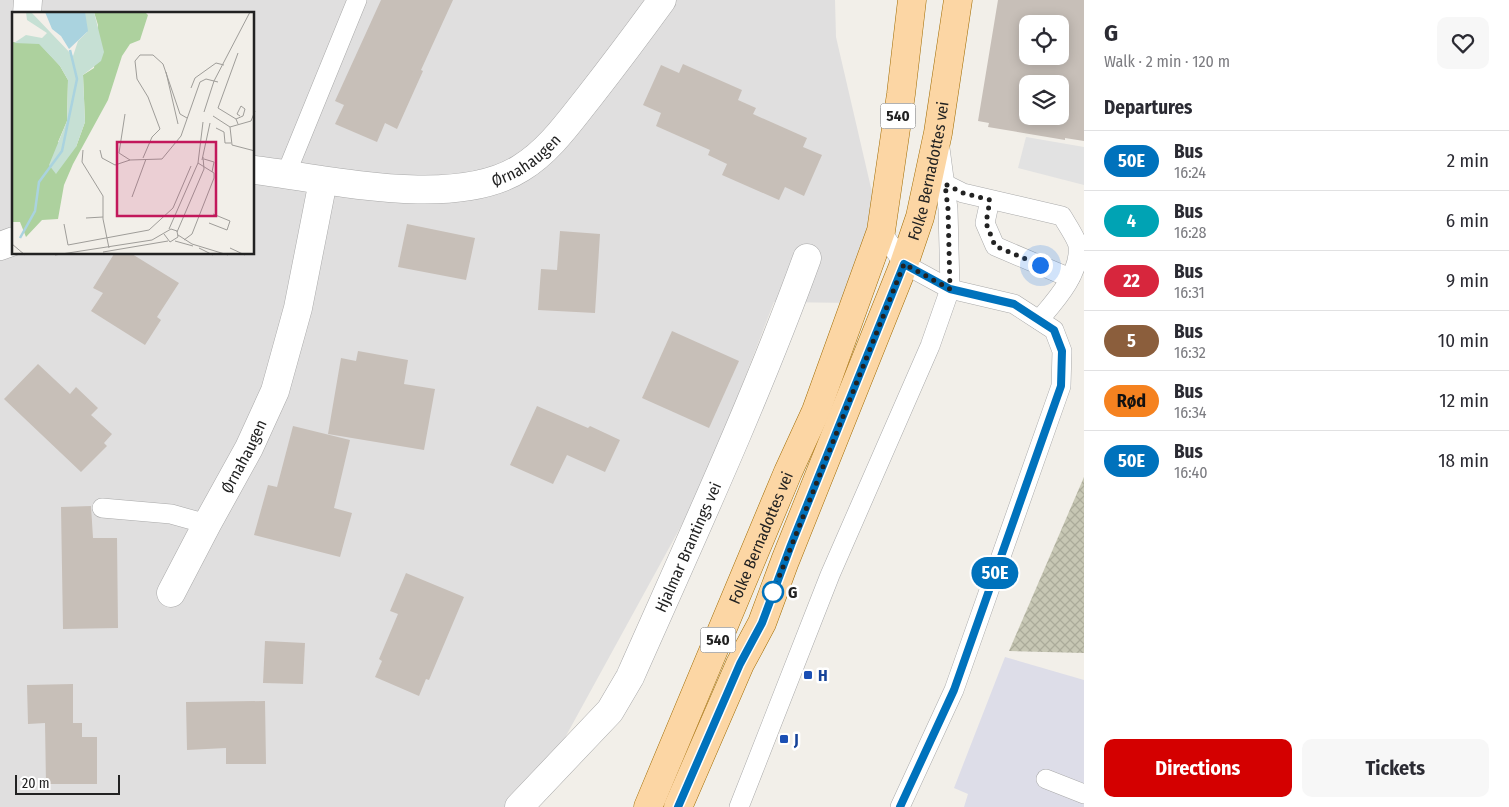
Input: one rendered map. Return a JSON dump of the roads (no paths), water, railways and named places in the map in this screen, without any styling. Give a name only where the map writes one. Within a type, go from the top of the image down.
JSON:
[{"type":"main road","name":"Folke Bernadottes vei","points":[[648,807],[788,472],[816,411],[880,231],[901,94],[912,0]]},
{"type":"main road","name":"Folke Bernadottes vei","points":[[678,807],[740,664],[762,623],[904,264],[920,217],[938,133],[958,0]]},
{"type":"street","name":"Ørnahaugen","points":[[255,170],[323,181],[416,190],[456,188],[489,183],[521,168],[548,146],[633,41],[662,0]]},
{"type":"street","name":"Ørnahaugen","points":[[171,593],[250,448],[274,391],[298,308],[323,181]]},
{"type":"street","points":[[0,246],[12,242]]},
{"type":"street","name":"Hjalmar Brantings vei","points":[[519,807],[610,711],[630,677],[745,417],[778,338],[807,258]]},
{"type":"lane","points":[[286,174],[357,0]]},
{"type":"lane","points":[[739,807],[830,575],[930,346],[950,289],[948,209],[938,133]]},
{"type":"lane","points":[[945,184],[963,193],[1062,216],[1078,246],[1075,267],[1064,291],[1039,320]]},
{"type":"lane","points":[[990,200],[986,223],[995,246],[1070,278]]},
{"type":"lane","points":[[880,231],[904,264],[950,289],[1014,304],[1054,330],[1062,351],[1061,386],[954,690],[900,807]]},
{"type":"lane","points":[[102,508],[171,514],[207,524]]},
{"type":"lane","points":[[1046,779],[1084,794]]},
{"type":"place","name":"G","points":[[773,592]]},
{"type":"place","name":"H","points":[[808,675]]},
{"type":"place","name":"J","points":[[784,739]]}]
